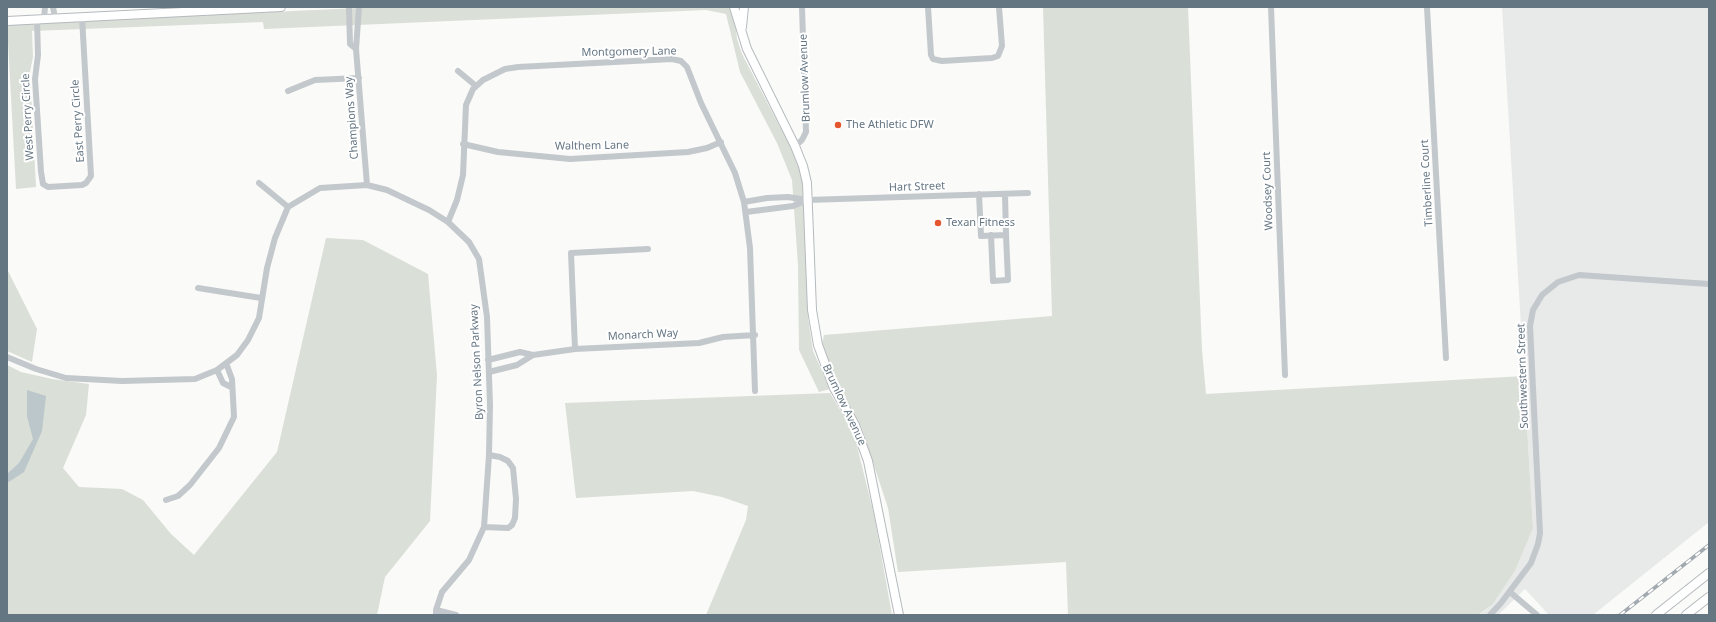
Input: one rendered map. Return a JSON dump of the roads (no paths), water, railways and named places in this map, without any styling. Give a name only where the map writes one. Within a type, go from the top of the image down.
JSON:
[{"type":"main road","points":[[7,21],[281,7]]},
{"type":"main road","name":"Brumlow Avenue","points":[[734,7],[747,49],[757,72],[795,146],[807,183],[812,310],[818,345],[834,388],[855,425],[868,461],[899,615]]},
{"type":"main road","name":"Brumlow Avenue","points":[[742,32],[744,7]]},
{"type":"main road","points":[[1656,615],[1709,572]]},
{"type":"main road","points":[[1686,615],[1709,597]]},
{"type":"street","name":"West Perry Circle","points":[[45,7],[40,19],[35,79],[41,172],[43,184],[48,187]]},
{"type":"street","points":[[53,7],[55,18]]},
{"type":"street","name":"Champions Way","points":[[349,7],[350,44],[356,50]]},
{"type":"street","name":"Champions Way","points":[[359,7],[356,50],[367,185]]},
{"type":"street","name":"Brumlow Avenue","points":[[795,146],[802,140],[806,132],[802,7]]},
{"type":"street","points":[[928,7],[931,55],[933,59],[942,61],[992,58],[999,54],[1002,46],[998,7]]},
{"type":"street","name":"Woodsey Court","points":[[1271,7],[1285,375]]},
{"type":"street","name":"Timberline Court","points":[[1428,7],[1446,358]]},
{"type":"street","name":"East Perry Circle","points":[[48,187],[82,185],[86,183],[91,176],[82,17]]},
{"type":"street","name":"Montgomery Lane","points":[[448,222],[457,200],[463,175],[463,144],[466,105],[468,98],[476,86],[492,75],[505,69],[518,67],[681,60],[687,67],[701,103],[735,174],[744,202],[750,248],[755,335],[755,391]]},
{"type":"street","points":[[458,71],[476,86]]},
{"type":"street","points":[[288,91],[315,80],[359,78]]},
{"type":"street","name":"Walthem Lane","points":[[463,144],[505,153],[570,159],[688,152],[708,148],[720,142]]},
{"type":"street","points":[[7,357],[36,369],[66,378],[120,382],[194,378],[217,370],[237,355],[248,340],[259,318],[261,298],[274,238],[288,208],[259,183]]},
{"type":"street","name":"Byron Nelson Parkway","points":[[288,208],[320,188],[367,185],[387,190],[407,198],[448,222],[469,242],[479,259],[487,317],[489,372],[489,455],[484,527],[469,560],[442,592],[436,612]]},
{"type":"street","name":"Hart Street","points":[[808,200],[1028,193]]},
{"type":"street","points":[[979,194],[981,236],[1006,235]]},
{"type":"street","points":[[991,235],[993,281],[1008,280],[1005,194]]},
{"type":"street","points":[[744,202],[788,196],[808,200]]},
{"type":"street","points":[[746,212],[793,206],[808,200]]},
{"type":"street","points":[[575,349],[570,253],[648,249]]},
{"type":"street","name":"Southwestern Street","points":[[1490,615],[1510,592],[1531,563],[1538,544],[1540,526],[1530,326],[1533,310],[1542,295],[1558,282],[1579,275],[1709,284]]},
{"type":"street","points":[[198,288],[261,298]]},
{"type":"street","name":"Monarch Way","points":[[488,360],[520,352],[533,355],[575,349],[699,342],[723,337],[755,335]]},
{"type":"street","name":"Monarch Way","points":[[489,372],[517,365],[533,355]]},
{"type":"street","points":[[166,500],[178,496],[190,485],[219,448],[234,417],[231,387],[232,379],[226,363]]},
{"type":"street","points":[[217,370],[223,383],[231,387]]},
{"type":"street","points":[[484,527],[508,528],[512,525],[515,518],[516,499],[513,468],[508,462],[500,457],[489,455]]},
{"type":"street","points":[[1510,592],[1537,615]]},
{"type":"street","points":[[436,612],[456,615]]},
{"type":"railway","points":[[1620,615],[1709,545]]},
{"type":"place","name":"The Athletic DFW","points":[[838,125]]},
{"type":"place","name":"Texan Fitness","points":[[938,223]]}]
